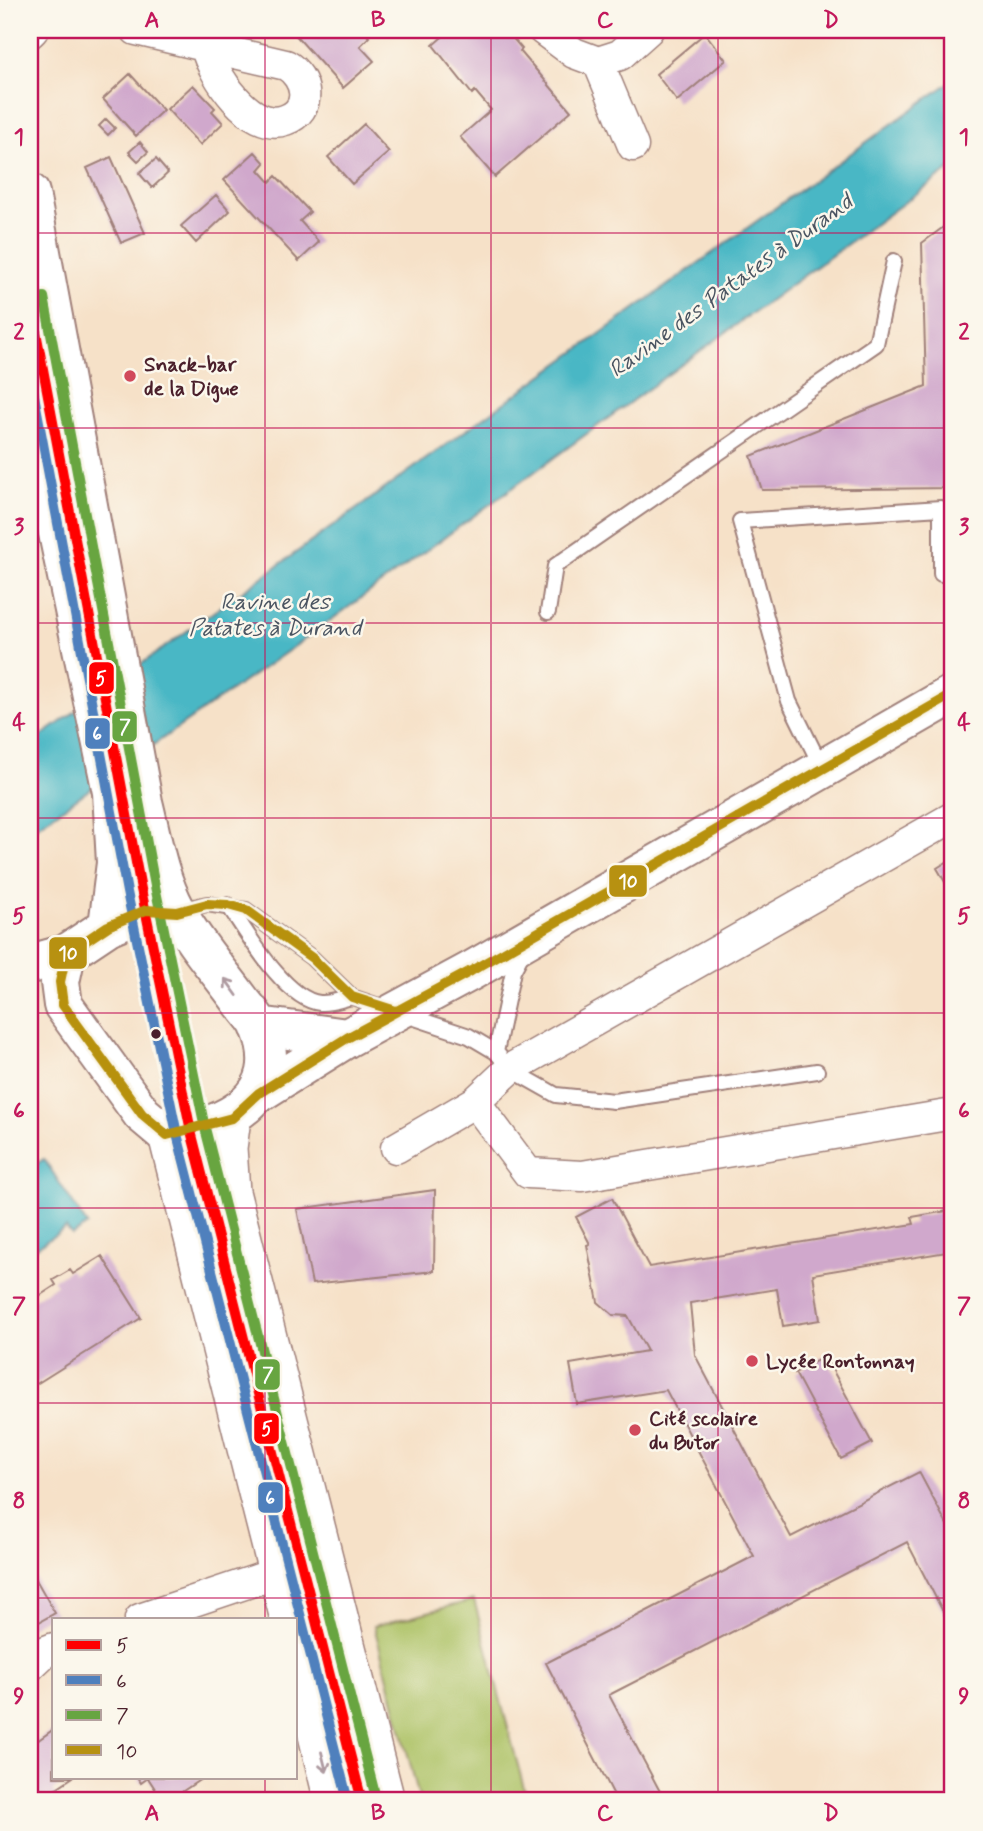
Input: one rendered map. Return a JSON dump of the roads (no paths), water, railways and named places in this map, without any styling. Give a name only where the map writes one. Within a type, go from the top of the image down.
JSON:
[{"type":"main road","points":[[30,193],[103,678],[124,781],[108,926]]},
{"type":"main road","points":[[30,399],[103,678]]},
{"type":"main road","points":[[66,954],[60,982],[46,997],[142,1114],[179,1133],[245,1105],[346,1038],[823,771],[953,694]]},
{"type":"main road","points":[[124,781],[143,802],[165,886],[161,911],[259,1026],[268,1061],[245,1105]]},
{"type":"main road","points":[[30,964],[66,954],[108,926],[161,911]]},
{"type":"main road","points":[[259,1026],[346,1038]]},
{"type":"street","points":[[136,30],[206,48]]},
{"type":"street","points":[[543,30],[574,53],[598,62],[620,55],[648,30]]},
{"type":"street","points":[[598,62],[633,146]]},
{"type":"street","points":[[396,1149],[475,1102],[503,1060],[953,817]]},
{"type":"street","points":[[475,1102],[528,1173],[582,1176],[953,1114]]},
{"type":"street","points":[[245,1105],[228,1148],[231,1192],[386,1801]]},
{"type":"street","points":[[179,1133],[289,1618]]},
{"type":"street","points":[[143,1618],[277,1573]]},
{"type":"street","points":[[30,1666],[52,1649]]},
{"type":"street","points":[[298,1656],[333,1801]]},
{"type":"lane","points":[[548,612],[555,566],[876,344],[894,261]]},
{"type":"lane","points":[[30,300],[103,678]]},
{"type":"lane","points":[[823,771],[789,701],[740,520],[941,508],[941,574]]},
{"type":"lane","points":[[362,1801],[179,1133],[161,911],[208,904],[228,905],[246,910],[312,958],[352,997],[469,1036],[556,1095],[614,1101],[817,1071]]},
{"type":"lane","points":[[228,905],[270,965],[295,991],[319,1003],[352,997]]},
{"type":"lane","points":[[503,1060],[513,971],[530,937]]},
{"type":"water","name":"Ravine des Patates à Durand","points":[[953,80],[953,167],[298,644],[30,831],[30,744]]},
{"type":"water","points":[[44,1159],[87,1225],[72,1235],[66,1228],[31,1251],[30,1168]]},
{"type":"place","name":"Snack-bar de la Digue","points":[[130,376]]},
{"type":"place","name":"Lycée Rontonnay","points":[[752,1361]]},
{"type":"place","name":"Cité scolaire du Butor","points":[[635,1430]]}]
